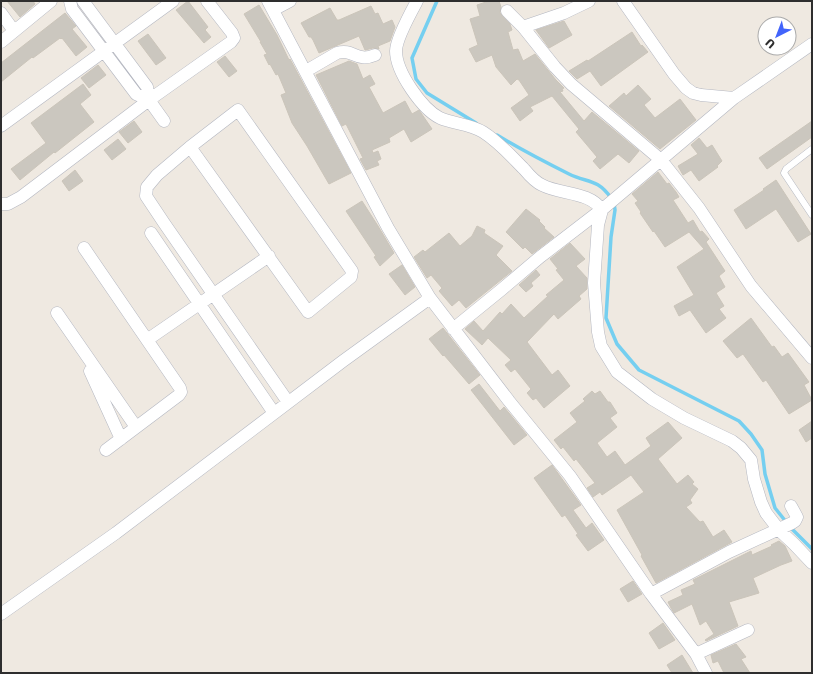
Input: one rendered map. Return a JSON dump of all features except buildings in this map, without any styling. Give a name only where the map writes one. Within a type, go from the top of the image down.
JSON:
[{"type":"street","points":[[1,42],[51,1]]},
{"type":"street","points":[[70,1],[72,9],[136,94],[149,100]]},
{"type":"street","points":[[83,1],[147,87],[149,100],[164,121]]},
{"type":"street","points":[[1,126],[173,1]]},
{"type":"street","points":[[1,204],[8,204],[21,197],[149,100],[231,42],[234,38],[232,33],[207,1]]},
{"type":"street","points":[[290,1],[270,6],[388,228],[430,298],[509,401],[570,476],[651,594],[696,654],[706,673]]},
{"type":"street","points":[[417,1],[397,44],[396,52],[405,79],[424,106],[441,118],[482,131],[497,142],[539,184],[549,189],[590,199],[604,209]]},
{"type":"street","points":[[523,27],[564,13],[589,1]]},
{"type":"street","points":[[623,1],[674,74],[686,88],[692,93],[734,98]]},
{"type":"street","points":[[507,10],[571,84],[661,160],[699,208],[751,286],[812,358]]},
{"type":"street","points":[[1,14],[14,31]]},
{"type":"street","points":[[453,329],[540,257],[604,209],[734,98],[812,44]]},
{"type":"street","points":[[306,72],[337,52],[347,51],[363,58],[368,58],[375,55]]},
{"type":"street","points":[[190,147],[308,312],[351,277],[352,272],[238,110],[190,147],[157,176],[147,187],[146,196],[288,402]]},
{"type":"street","points":[[604,209],[598,225],[594,283],[598,332],[601,346],[618,372],[652,399],[684,418],[732,441],[741,448],[751,460],[754,479],[766,513],[785,528],[794,544],[812,563]]},
{"type":"street","points":[[151,233],[274,413]]},
{"type":"street","points":[[84,248],[180,388],[181,392],[106,450]]},
{"type":"street","points":[[147,340],[269,256]]},
{"type":"street","points":[[1,614],[116,533],[342,360],[430,298]]},
{"type":"street","points":[[57,313],[136,428]]},
{"type":"street","points":[[76,341],[121,439]]},
{"type":"street","points":[[651,594],[729,552],[785,528],[795,521],[797,517],[791,506]]},
{"type":"street","points":[[696,654],[748,630]]},
{"type":"lane","points":[[812,149],[786,169],[784,173],[812,215]]},
{"type":"waterway","points":[[437,1],[412,58],[416,79],[427,93],[476,123]]},
{"type":"waterway","points":[[497,135],[575,177],[596,184],[601,187],[611,198]]},
{"type":"waterway","points":[[614,203],[615,210],[611,237],[606,318],[617,344],[639,370],[739,421],[751,434],[762,450],[765,474],[775,508],[787,523]]},
{"type":"waterway","points":[[790,527],[812,549]]}]
